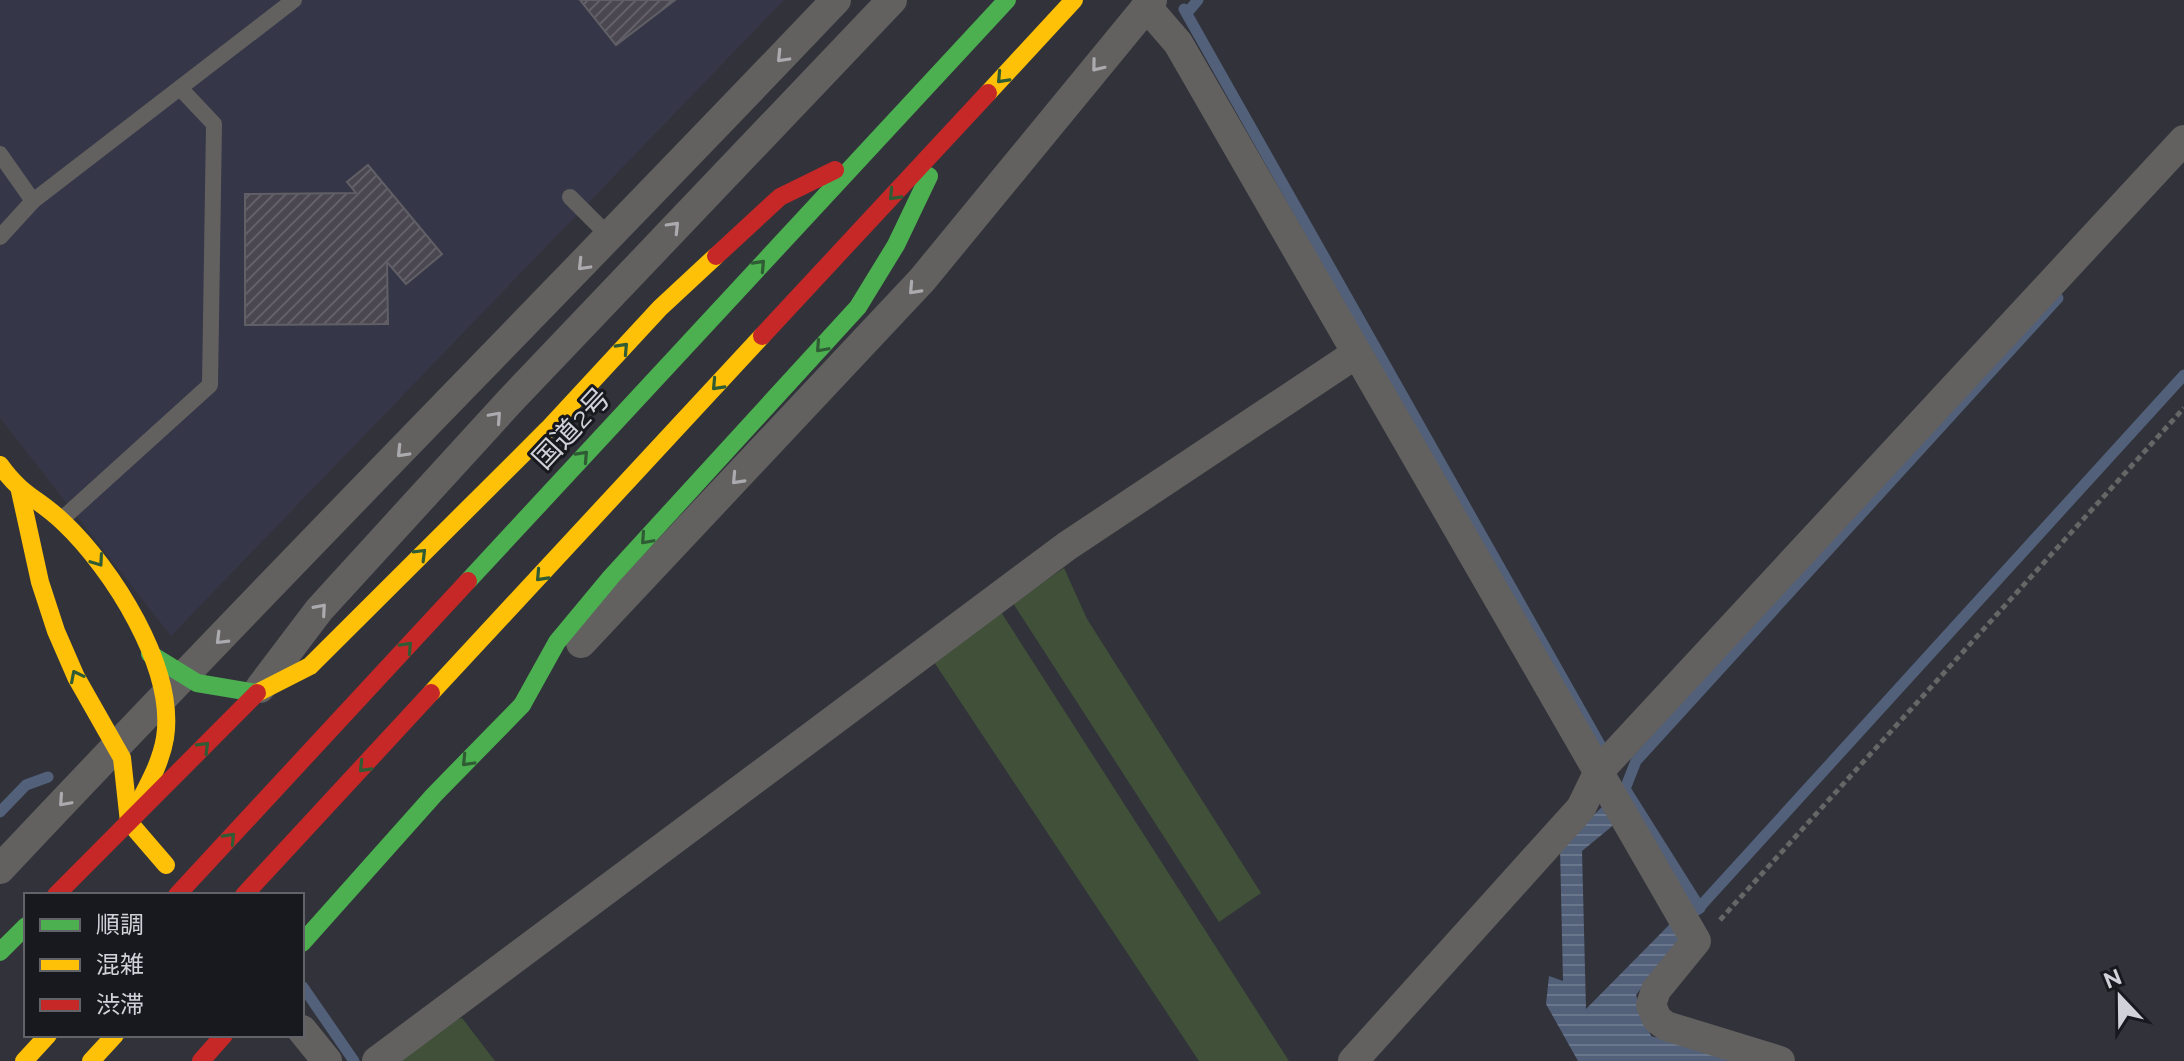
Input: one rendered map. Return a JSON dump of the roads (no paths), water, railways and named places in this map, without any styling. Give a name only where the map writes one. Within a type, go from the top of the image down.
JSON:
[{"type":"main road","name":"国道2号","points":[[179,893],[1007,0]]},
{"type":"main road","points":[[246,893],[1074,0]]},
{"type":"main road","points":[[304,941],[434,795],[522,705],[557,642],[602,588],[858,307],[896,245],[947,137]]},
{"type":"main road","points":[[58,893],[257,693],[310,666],[548,429],[660,308],[780,197],[857,160]]},
{"type":"main road","points":[[0,465],[20,491],[61,520],[96,556],[150,654],[174,686],[164,741],[129,822]]},
{"type":"main road","points":[[20,491],[40,582],[56,631],[76,677],[116,743],[125,775],[129,822],[166,865]]},
{"type":"main road","points":[[150,654],[174,686],[257,693]]},
{"type":"main road","points":[[0,952],[24,928]]},
{"type":"main road","points":[[24,1061],[46,1037]]},
{"type":"main road","points":[[91,1061],[113,1037]]},
{"type":"main road","points":[[201,1061],[222,1037]]},
{"type":"street","points":[[0,869],[116,743],[610,237],[836,0]]},
{"type":"street","points":[[257,693],[287,648],[319,610],[638,264],[892,0]]},
{"type":"street","points":[[522,705],[922,280],[1149,3],[1178,43],[1357,353],[1607,762],[1688,927],[1656,990],[1651,1005],[1657,1019],[1666,1026],[1780,1061]]},
{"type":"street","points":[[1353,1061],[1581,808],[1607,762],[2184,140]]},
{"type":"street","points":[[610,237],[638,264]]},
{"type":"street","points":[[377,1061],[1067,546],[1357,353]]},
{"type":"street","points":[[304,1032],[327,1061]]},
{"type":"lane","points":[[0,237],[33,201],[294,0]]},
{"type":"lane","points":[[31,539],[61,520],[210,385],[214,124],[180,88]]},
{"type":"lane","points":[[0,154],[33,201]]},
{"type":"lane","points":[[570,197],[610,237]]},
{"type":"waterway","points":[[1187,13],[1198,0]]},
{"type":"waterway","points":[[1184,9],[1607,757]]},
{"type":"waterway","points":[[1700,908],[1625,789],[1636,761],[2058,298]]},
{"type":"waterway","points":[[1697,910],[2184,375]]},
{"type":"waterway","points":[[0,812],[26,785],[48,777]]},
{"type":"waterway","points":[[304,988],[354,1061]]}]
